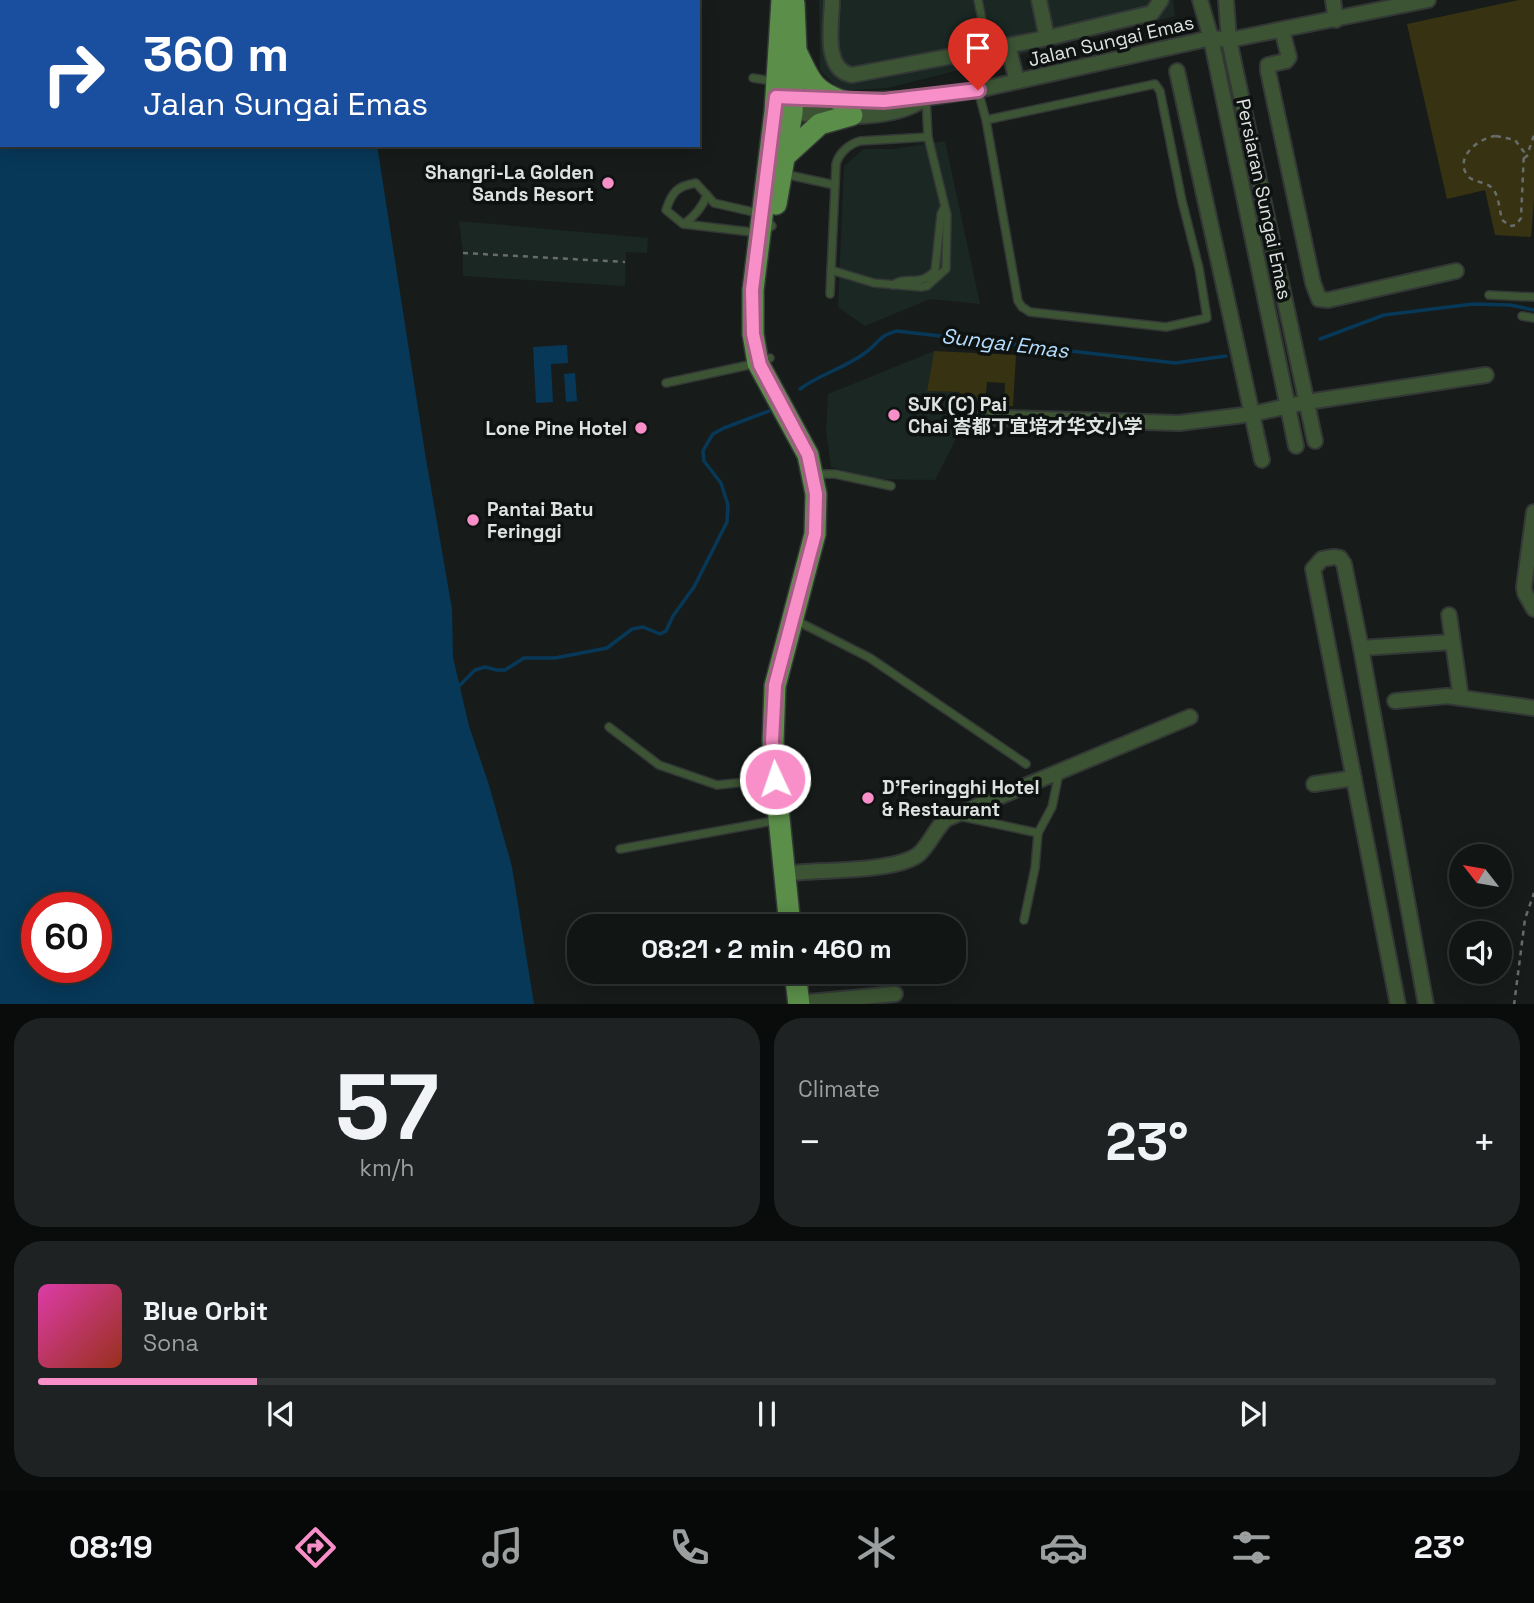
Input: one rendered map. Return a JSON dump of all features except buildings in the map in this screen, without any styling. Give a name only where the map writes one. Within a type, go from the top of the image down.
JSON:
[{"type":"main road","points":[[765,224],[784,165],[782,0]]},
{"type":"main road","points":[[790,914],[779,779],[783,687],[796,620],[822,533],[825,506],[814,452],[764,360],[753,334],[752,290],[765,224],[783,100],[796,51],[794,0]]},
{"type":"main road","points":[[784,165],[820,124],[847,108],[814,85],[796,51]]},
{"type":"main road","points":[[788,874],[796,914]]},
{"type":"main road","points":[[799,984],[802,1003]]},
{"type":"street","points":[[832,0],[832,55],[835,64],[846,74],[852,75],[1047,38],[1152,13],[1161,0]]},
{"type":"street","points":[[1039,0],[1047,38]]},
{"type":"street","name":"Persiaran Sungai Emas","points":[[1200,0],[1211,38],[1296,446]]},
{"type":"street","name":"Persiaran Sungai Emas","points":[[1226,0],[1229,40],[1315,441]]},
{"type":"street","points":[[1333,0],[1336,20]]},
{"type":"street","name":"Jalan Sungai Emas","points":[[783,100],[847,108],[978,90],[1211,38],[1229,40],[1427,0]]},
{"type":"street","points":[[1282,30],[1289,57],[1286,61],[1272,62],[1268,65],[1268,71],[1315,291],[1319,299],[1328,300],[1456,271]]},
{"type":"street","points":[[1008,46],[1017,81]]},
{"type":"street","points":[[1177,71],[1262,460]]},
{"type":"street","points":[[971,417],[1179,423],[1252,414],[1307,402],[1486,375]]},
{"type":"street","points":[[1534,512],[1524,587],[1534,609]]},
{"type":"street","points":[[1398,1004],[1313,569],[1322,559],[1334,556],[1340,558],[1344,564],[1362,649],[1426,1004]]},
{"type":"street","points":[[1448,615],[1461,698]]},
{"type":"street","points":[[1362,649],[1452,642]]},
{"type":"street","points":[[1395,701],[1447,695],[1534,708]]},
{"type":"street","points":[[788,874],[881,866],[906,860],[916,856],[924,848],[946,819],[1191,718]]},
{"type":"street","points":[[1314,784],[1354,778]]},
{"type":"street","points":[[802,1003],[895,994]]},
{"type":"lane","points":[[978,0],[988,50]]},
{"type":"lane","points":[[753,78],[783,100]]},
{"type":"lane","points":[[978,90],[986,120],[1018,301],[1022,307],[1030,312],[1166,327],[1207,318],[1199,268],[1182,201],[1160,91],[1155,84],[986,120]]},
{"type":"lane","points":[[831,270],[883,284],[927,286],[946,269],[947,215],[928,137],[926,98]]},
{"type":"lane","points":[[830,294],[837,159],[855,142],[928,137]]},
{"type":"lane","points":[[784,165],[835,185]]},
{"type":"lane","points":[[696,183],[714,203],[765,224],[683,224],[666,210],[671,193],[682,185],[696,183]]},
{"type":"lane","points":[[683,224],[693,218],[707,195]]},
{"type":"lane","points":[[1489,295],[1534,297]]},
{"type":"lane","points":[[1522,316],[1534,318]]},
{"type":"lane","points":[[666,383],[764,360]]},
{"type":"lane","points":[[818,476],[835,474],[891,486]]},
{"type":"lane","points":[[796,620],[870,658],[1026,764]]},
{"type":"lane","points":[[609,727],[659,765],[717,785],[779,779]]},
{"type":"lane","points":[[1024,920],[1035,868],[1038,833],[1052,807],[1059,772]]},
{"type":"lane","points":[[958,815],[1038,833]]},
{"type":"lane","points":[[620,849],[783,819]]},
{"type":"path","points":[[1524,158],[1524,152],[1515,140],[1496,135],[1478,142],[1466,155],[1467,175],[1490,186],[1496,193],[1502,220],[1510,226],[1516,225],[1521,218],[1524,158],[1534,135]]},
{"type":"path","points":[[463,253],[625,262]]},
{"type":"path","points":[[1514,1004],[1525,919],[1534,893]]},
{"type":"shaded area","points":[[819,0],[1173,0],[1175,16],[887,88],[841,91],[820,70]]},
{"type":"shaded area","points":[[1519,0],[1534,0],[1534,200],[1531,237],[1495,235],[1485,190],[1447,199],[1407,24]]},
{"type":"shaded area","points":[[945,141],[980,304],[930,299],[865,326],[838,307],[844,166],[864,149],[894,149]]},
{"type":"shaded area","points":[[459,221],[648,238],[647,253],[626,252],[625,286],[463,276]]},
{"type":"shaded area","name":"SJK (C) Pai Chai 峇都丁宜培才华文小学","points":[[934,351],[927,391],[960,392],[961,429],[935,480],[876,479],[831,467],[826,431],[828,394]]},
{"type":"shaded area","points":[[934,351],[1016,355],[1013,406],[1004,406],[1005,383],[987,382],[985,402],[960,400],[960,392],[927,391]]},
{"type":"water","points":[[0,147],[377,147],[452,609],[453,657],[469,726],[512,867],[534,1004],[0,1004]]},
{"type":"water","points":[[567,345],[568,363],[551,364],[553,402],[536,403],[533,347]]},
{"type":"water","points":[[575,373],[577,401],[566,402],[564,374]]},
{"type":"waterway","name":"Sungai Emas","points":[[1320,339],[1384,315],[1473,304],[1510,305],[1534,310]]},
{"type":"waterway","name":"Sungai Emas","points":[[800,389],[857,358],[883,337],[897,331],[1175,363],[1226,356]]},
{"type":"waterway","name":"Sungai Emas","points":[[459,686],[475,670],[485,667],[505,670],[524,658],[555,658],[607,648],[632,629],[643,627],[660,634],[666,631],[673,616],[694,587],[727,522],[728,505],[721,483],[704,461],[703,451],[713,434],[769,411]]},
{"type":"place","name":"Shangri-La Golden Sands Resort","points":[[608,183]]},
{"type":"place","name":"SJK (C) Pai Chai 峇都丁宜培才华文小学","points":[[894,415]]},
{"type":"place","name":"Lone Pine Hotel","points":[[641,428]]},
{"type":"place","name":"Pantai Batu Feringgi","points":[[473,520]]},
{"type":"place","name":"D'Feringghi Hotel & Restaurant","points":[[868,798]]},
{"type":"route","points":[[775,779],[772,741],[775,685],[815,534],[817,509],[814,477],[808,455],[758,363],[753,334],[752,290],[776,97],[884,101],[978,90]]}]
